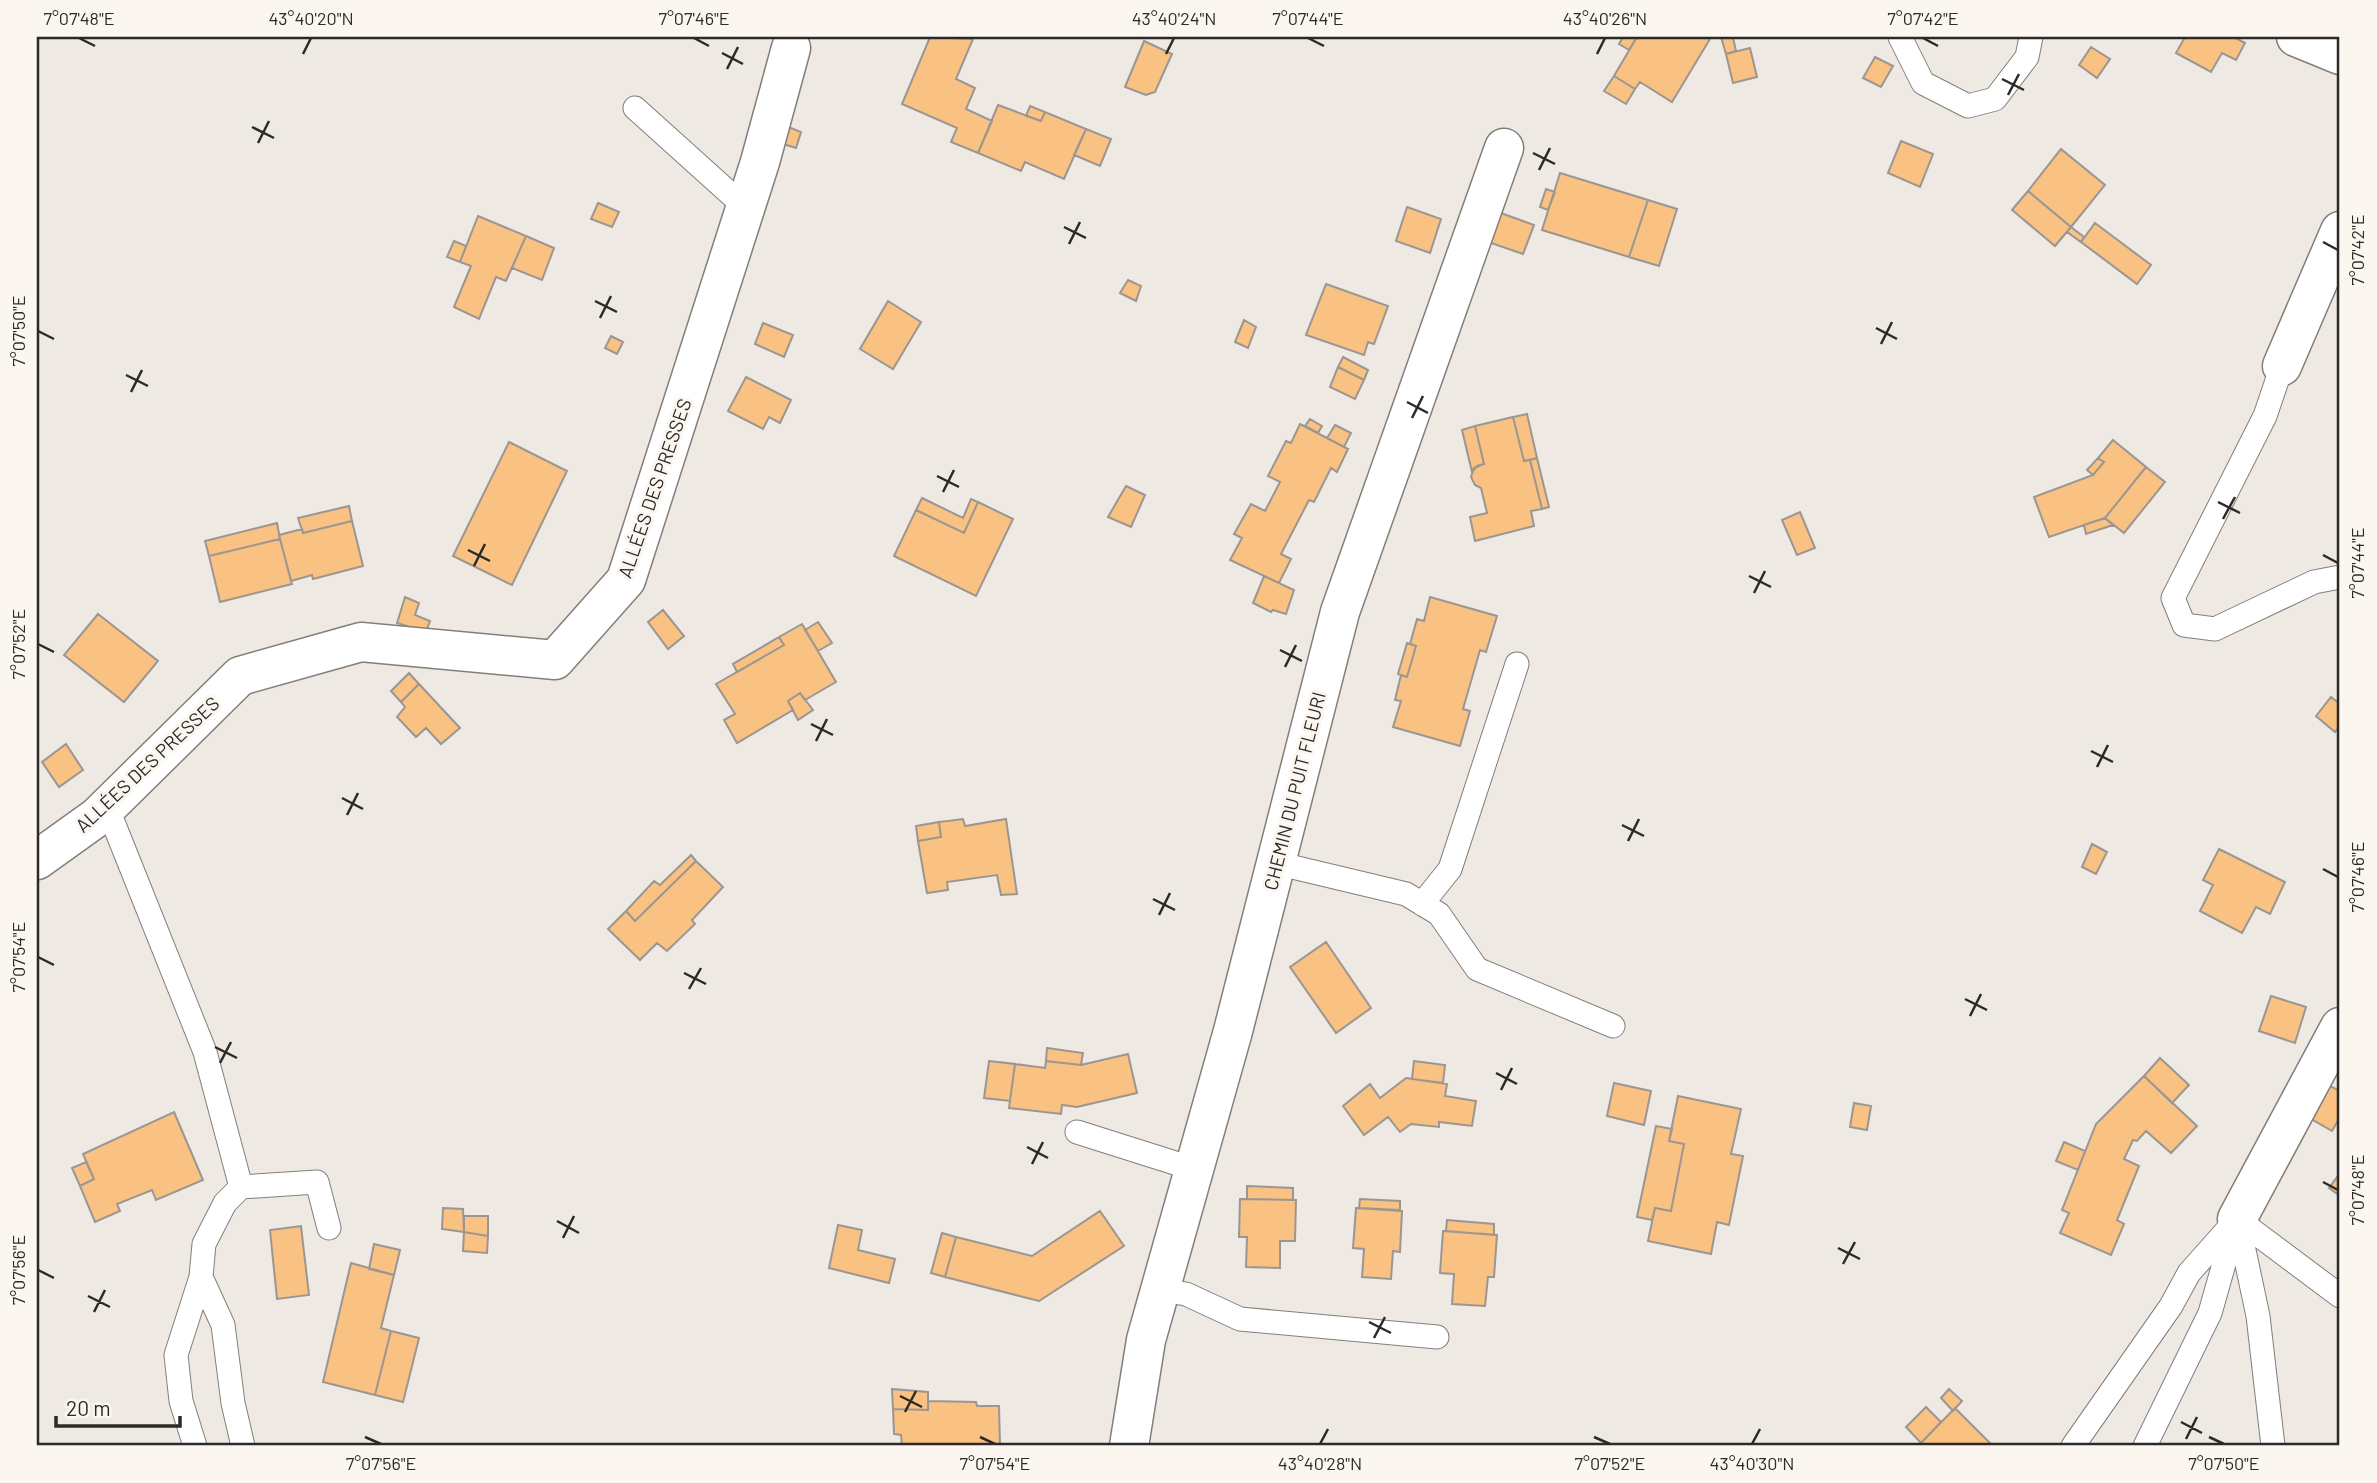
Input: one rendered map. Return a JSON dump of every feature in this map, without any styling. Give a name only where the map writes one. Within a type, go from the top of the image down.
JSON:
[{"type":"street","points":[[2296,37],[2340,55]]},
{"type":"street","name":"ALLÉES DES PRESSES","points":[[37,860],[107,807],[240,676],[360,642],[555,660],[626,580],[746,208],[791,48]]},
{"type":"street","name":"CHEMIN DU PUIT FLEURI","points":[[1129,1446],[1146,1340],[1276,863],[1340,612],[1504,148]]},
{"type":"street","points":[[2281,366],[2340,232]]},
{"type":"street","points":[[2237,1219],[2340,1027]]},
{"type":"lane","points":[[1900,37],[1923,83],[1969,106],[1995,99],[2027,57],[2031,37]]},
{"type":"lane","points":[[635,108],[746,208]]},
{"type":"lane","points":[[2281,366],[2265,416],[2173,598],[2184,625],[2215,629],[2314,582],[2340,577]]},
{"type":"lane","points":[[1422,904],[1450,869],[1517,664]]},
{"type":"lane","points":[[107,807],[205,1052],[241,1187]]},
{"type":"lane","points":[[1276,863],[1406,894],[1439,914],[1477,970],[1613,1026]]},
{"type":"lane","points":[[1077,1132],[1194,1169]]},
{"type":"lane","points":[[195,1446],[181,1401],[176,1355],[201,1277],[204,1244],[225,1203],[241,1187],[317,1182],[329,1228]]},
{"type":"lane","points":[[2237,1219],[2340,1296]]},
{"type":"lane","points":[[2074,1446],[2172,1306],[2189,1273],[2237,1219]]},
{"type":"lane","points":[[2146,1446],[2210,1312],[2237,1219]]},
{"type":"lane","points":[[2237,1219],[2258,1316],[2273,1446]]},
{"type":"lane","points":[[201,1277],[223,1325],[233,1404],[243,1446]]},
{"type":"lane","points":[[1160,1290],[1186,1294],[1240,1319],[1437,1337]]},
{"type":"building","points":[[930,37],[973,39],[956,79],[975,88],[966,109],[992,121],[978,153],[951,142],[957,128],[902,104]]},
{"type":"building","points":[[1623,37],[1637,37],[1629,50],[1619,44]]},
{"type":"building","points":[[1637,37],[1710,39],[1672,102],[1640,82],[1635,89],[1614,76]]},
{"type":"building","points":[[1721,37],[1733,37],[1736,51],[1726,54]]},
{"type":"building","points":[[2185,37],[2234,37],[2245,43],[2236,60],[2222,53],[2211,72],[2176,53]]},
{"type":"building","points":[[1144,41],[1172,54],[1155,92],[1146,95],[1125,87]]},
{"type":"building","points":[[2091,47],[2110,59],[2097,78],[2079,65]]},
{"type":"building","points":[[1750,48],[1757,77],[1733,83],[1726,54]]},
{"type":"building","points":[[1875,57],[1893,66],[1881,87],[1863,78]]},
{"type":"building","points":[[1614,76],[1635,89],[1626,104],[1604,91]]},
{"type":"building","points":[[998,105],[1041,121],[1045,112],[1086,129],[1064,179],[1025,162],[1021,171],[978,153]]},
{"type":"building","points":[[1030,106],[1045,112],[1041,121],[1026,116]]},
{"type":"building","points":[[786,126],[801,132],[796,148],[780,143]]},
{"type":"building","points":[[1086,129],[1111,139],[1100,166],[1074,155]]},
{"type":"building","points":[[1901,141],[1933,154],[1920,187],[1888,173]]},
{"type":"building","points":[[2061,149],[2105,185],[2071,227],[2028,191]]},
{"type":"building","points":[[1560,173],[1648,200],[1629,257],[1542,230]]},
{"type":"building","points":[[1546,189],[1555,192],[1548,210],[1540,207]]},
{"type":"building","points":[[2028,191],[2071,227],[2055,246],[2012,210]]},
{"type":"building","points":[[1648,200],[1677,209],[1659,266],[1629,257]]},
{"type":"building","points":[[598,203],[619,212],[612,227],[591,219]]},
{"type":"building","points":[[1407,207],[1441,219],[1430,253],[1396,241]]},
{"type":"building","points":[[1498,212],[1534,225],[1523,254],[1488,242]]},
{"type":"building","points":[[478,216],[526,236],[506,281],[496,277],[479,319],[454,307],[471,266],[460,262]]},
{"type":"building","points":[[2095,223],[2151,265],[2137,284],[2081,242]]},
{"type":"building","points":[[2071,227],[2084,237],[2081,242],[2067,232]]},
{"type":"building","points":[[526,236],[554,248],[542,280],[512,268]]},
{"type":"building","points":[[454,241],[466,246],[460,262],[447,257]]},
{"type":"building","points":[[1128,280],[1141,286],[1136,301],[1120,293]]},
{"type":"building","points":[[1326,284],[1388,306],[1374,344],[1368,342],[1364,355],[1306,335]]},
{"type":"building","points":[[888,301],[921,322],[893,369],[860,349]]},
{"type":"building","points":[[1244,320],[1256,327],[1248,348],[1235,342]]},
{"type":"building","points":[[763,323],[793,335],[784,357],[755,344]]},
{"type":"building","points":[[611,336],[623,342],[617,354],[605,348]]},
{"type":"building","points":[[1343,357],[1368,370],[1364,380],[1338,367]]},
{"type":"building","points":[[1338,367],[1364,380],[1355,399],[1330,387]]},
{"type":"building","points":[[746,377],[791,400],[780,423],[769,417],[763,429],[728,411]]},
{"type":"building","points":[[1527,414],[1537,458],[1524,461],[1513,417]]},
{"type":"building","points":[[1513,417],[1524,461],[1530,460],[1542,509],[1531,511],[1534,526],[1475,541],[1470,517],[1487,513],[1481,488],[1475,485],[1471,477],[1474,468],[1484,464],[1475,426]]},
{"type":"building","points":[[1310,419],[1322,426],[1318,433],[1305,426]]},
{"type":"building","points":[[1300,424],[1348,449],[1337,472],[1331,468],[1314,502],[1309,500],[1281,554],[1291,559],[1279,583],[1230,560],[1242,538],[1234,534],[1251,504],[1265,511],[1280,482],[1268,476],[1286,441],[1291,443]]},
{"type":"building","points":[[1335,425],[1351,433],[1344,447],[1327,438]]},
{"type":"building","points":[[1475,426],[1484,464],[1477,466],[1472,472],[1462,430]]},
{"type":"building","points":[[2113,440],[2146,467],[2105,518],[2049,537],[2034,497],[2093,475],[2104,462],[2098,458]]},
{"type":"building","points":[[509,442],[567,471],[512,585],[453,556]]},
{"type":"building","points":[[1537,458],[1549,507],[1542,509],[1530,460]]},
{"type":"building","points":[[2098,458],[2104,462],[2093,475],[2087,470]]},
{"type":"building","points":[[2146,467],[2165,482],[2124,533],[2105,518]]},
{"type":"building","points":[[1126,486],[1145,495],[1131,527],[1108,517]]},
{"type":"building","points":[[922,498],[963,518],[971,499],[978,502],[964,533],[916,510]]},
{"type":"building","points":[[978,502],[1013,519],[976,596],[894,556],[916,510],[964,533]]},
{"type":"building","points":[[349,506],[352,521],[303,533],[298,518]]},
{"type":"building","points":[[1800,512],[1815,548],[1797,555],[1782,520]]},
{"type":"building","points":[[2105,518],[2113,525],[2086,534],[2084,525]]},
{"type":"building","points":[[352,521],[363,566],[313,579],[312,575],[291,581],[279,535],[302,529],[303,533]]},
{"type":"building","points":[[277,523],[280,539],[209,556],[205,541]]},
{"type":"building","points":[[280,539],[292,584],[220,602],[209,556]]},
{"type":"building","points":[[1264,576],[1294,590],[1286,614],[1273,610],[1271,612],[1253,603]]},
{"type":"building","points":[[405,597],[419,603],[415,615],[430,621],[426,632],[397,623]]},
{"type":"building","points":[[1430,597],[1497,616],[1486,652],[1480,650],[1463,709],[1470,711],[1460,746],[1393,727],[1401,701],[1395,700],[1401,675],[1407,677],[1416,646],[1410,644],[1417,619],[1424,621]]},
{"type":"building","points":[[663,610],[684,636],[668,649],[648,622]]},
{"type":"building","points":[[98,614],[158,661],[124,702],[64,655]]},
{"type":"building","points":[[818,622],[832,643],[818,651],[805,630]]},
{"type":"building","points":[[802,624],[836,682],[805,700],[800,693],[788,701],[793,710],[737,743],[724,720],[735,714],[716,684],[784,645],[779,637]]},
{"type":"building","points":[[779,637],[784,645],[737,672],[733,664]]},
{"type":"building","points":[[1407,643],[1416,646],[1407,677],[1398,674]]},
{"type":"building","points":[[409,673],[419,684],[401,702],[391,691]]},
{"type":"building","points":[[419,684],[460,728],[441,744],[426,728],[416,737],[397,717],[405,707],[401,702]]},
{"type":"building","points":[[800,693],[813,710],[798,720],[788,701]]},
{"type":"building","points":[[2331,697],[2340,704],[2340,726],[2335,732],[2316,716]]},
{"type":"building","points":[[66,744],[83,770],[59,787],[42,762]]},
{"type":"building","points":[[963,819],[965,826],[1006,819],[1017,894],[1001,895],[997,875],[947,882],[948,890],[927,893],[918,841],[941,837],[939,822]]},
{"type":"building","points":[[939,822],[941,837],[918,841],[916,826]]},
{"type":"building","points":[[2092,844],[2107,852],[2096,874],[2082,867]]},
{"type":"building","points":[[2219,849],[2285,882],[2270,914],[2256,907],[2242,933],[2200,911],[2213,885],[2203,880]]},
{"type":"building","points":[[691,855],[696,861],[635,921],[626,911],[654,881],[660,885]]},
{"type":"building","points":[[696,861],[723,887],[692,920],[695,924],[667,951],[657,943],[640,960],[608,929],[626,911],[635,921]]},
{"type":"building","points":[[1326,942],[1371,1008],[1336,1033],[1290,967]]},
{"type":"building","points":[[2271,996],[2306,1007],[2295,1043],[2259,1031]]},
{"type":"building","points":[[1047,1048],[1083,1053],[1081,1065],[1046,1061]]},
{"type":"building","points":[[1128,1054],[1137,1093],[1077,1107],[1062,1105],[1061,1114],[1009,1108],[1015,1064],[1045,1068],[1046,1061],[1081,1065]]},
{"type":"building","points":[[2160,1058],[2189,1085],[2172,1103],[2144,1076]]},
{"type":"building","points":[[989,1061],[1015,1064],[1010,1101],[984,1098]]},
{"type":"building","points":[[1414,1061],[1445,1065],[1443,1083],[1412,1079]]},
{"type":"building","points":[[2144,1076],[2197,1126],[2171,1153],[2146,1131],[2137,1141],[2133,1140],[2124,1159],[2139,1166],[2117,1220],[2124,1224],[2111,1255],[2060,1233],[2069,1213],[2062,1210],[2096,1124]]},
{"type":"building","points":[[1406,1078],[1447,1084],[1445,1096],[1476,1101],[1472,1126],[1439,1122],[1439,1127],[1411,1124],[1400,1132],[1388,1117],[1364,1135],[1343,1106],[1370,1084],[1380,1098]]},
{"type":"building","points":[[1614,1083],[1651,1091],[1644,1125],[1607,1116]]},
{"type":"building","points":[[2324,1083],[2340,1091],[2340,1117],[2332,1131],[2306,1116]]},
{"type":"building","points":[[1678,1096],[1741,1109],[1731,1154],[1743,1156],[1729,1225],[1717,1222],[1711,1254],[1648,1241],[1655,1208],[1671,1211],[1684,1144],[1669,1141]]},
{"type":"building","points":[[1854,1103],[1871,1106],[1867,1130],[1850,1127]]},
{"type":"building","points":[[174,1112],[203,1180],[156,1200],[152,1190],[117,1204],[120,1211],[95,1222],[80,1186],[94,1179],[83,1154]]},
{"type":"building","points":[[1656,1126],[1672,1129],[1669,1141],[1684,1144],[1671,1211],[1655,1208],[1652,1220],[1637,1217]]},
{"type":"building","points":[[2064,1142],[2085,1151],[2078,1170],[2056,1161]]},
{"type":"building","points":[[86,1162],[94,1179],[80,1186],[72,1168]]},
{"type":"building","points":[[2340,1173],[2340,1196],[2329,1188]]},
{"type":"building","points":[[1247,1186],[1293,1188],[1293,1200],[1247,1199]]},
{"type":"building","points":[[1240,1199],[1296,1200],[1295,1241],[1280,1241],[1280,1268],[1246,1267],[1247,1237],[1239,1237]]},
{"type":"building","points":[[1360,1199],[1400,1201],[1400,1210],[1359,1208]]},
{"type":"building","points":[[443,1208],[463,1209],[464,1232],[442,1229]]},
{"type":"building","points":[[1356,1208],[1402,1211],[1400,1252],[1393,1251],[1391,1279],[1362,1277],[1364,1249],[1353,1248]]},
{"type":"building","points":[[1100,1211],[1124,1246],[1039,1301],[945,1277],[956,1237],[1032,1256]]},
{"type":"building","points":[[464,1216],[488,1216],[488,1236],[464,1232]]},
{"type":"building","points":[[1447,1220],[1494,1224],[1494,1235],[1446,1231]]},
{"type":"building","points":[[838,1225],[862,1230],[858,1250],[895,1259],[889,1283],[829,1268]]},
{"type":"building","points":[[301,1226],[309,1295],[277,1299],[270,1230]]},
{"type":"building","points":[[1443,1231],[1497,1235],[1494,1277],[1488,1277],[1485,1306],[1452,1304],[1454,1274],[1440,1273]]},
{"type":"building","points":[[464,1232],[488,1236],[487,1253],[463,1251]]},
{"type":"building","points":[[942,1233],[956,1237],[945,1277],[931,1273]]},
{"type":"building","points":[[374,1244],[400,1250],[394,1275],[369,1269]]},
{"type":"building","points":[[351,1263],[394,1275],[381,1328],[391,1331],[375,1395],[323,1382]]},
{"type":"building","points":[[391,1331],[419,1338],[403,1402],[375,1395]]},
{"type":"building","points":[[892,1389],[928,1392],[928,1410],[893,1409]]},
{"type":"building","points":[[1949,1389],[1962,1401],[1953,1411],[1941,1398]]},
{"type":"building","points":[[928,1401],[976,1402],[977,1406],[999,1406],[1000,1446],[902,1446],[901,1435],[894,1434],[893,1409],[928,1410]]},
{"type":"building","points":[[1926,1407],[1941,1422],[1921,1443],[1906,1427]]},
{"type":"building","points":[[1955,1408],[1993,1446],[1918,1446]]}]
